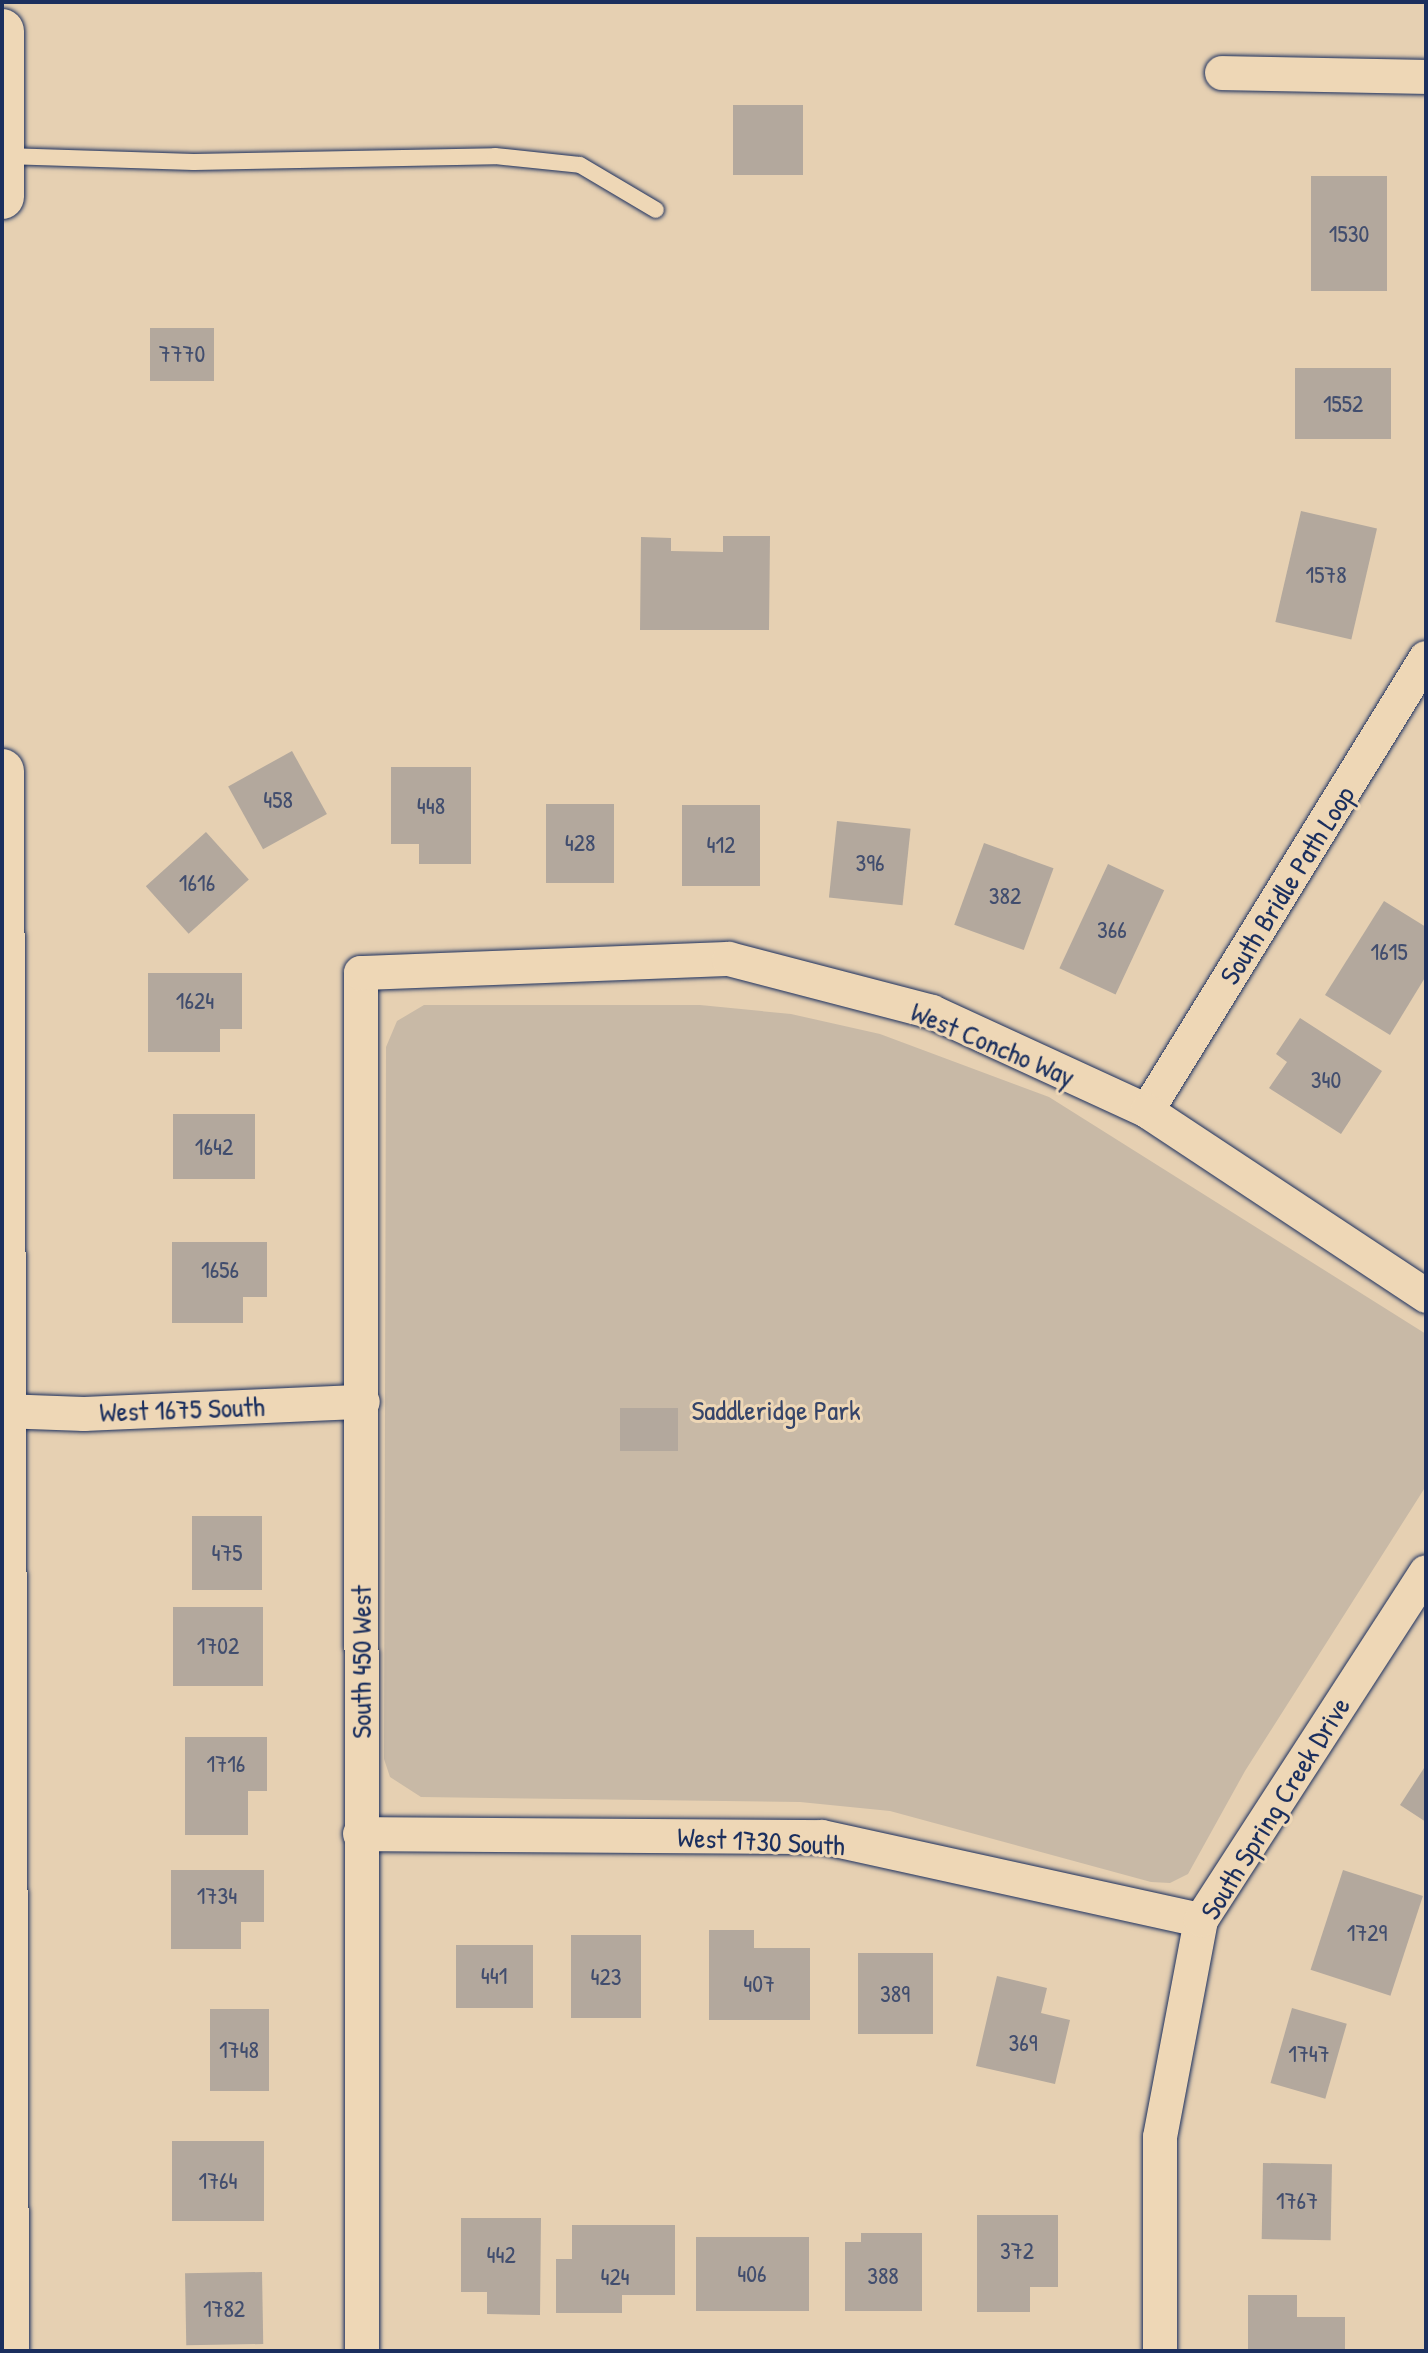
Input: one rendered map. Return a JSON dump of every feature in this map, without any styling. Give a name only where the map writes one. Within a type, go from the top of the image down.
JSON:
[{"type":"street","points":[[2,31],[2,197]]},
{"type":"street","points":[[1222,73],[1426,77]]},
{"type":"street","name":"South Bridle Path Loop","points":[[1147,1111],[1426,658]]},
{"type":"street","points":[[2,771],[7,2351]]},
{"type":"street","name":"West Concho Way","points":[[361,973],[729,959],[932,1012],[1147,1111],[1426,1296]]},
{"type":"street","name":"South 450 West","points":[[361,973],[362,2351]]},
{"type":"street","name":"West 1675 South","points":[[3,1411],[84,1414],[363,1402]]},
{"type":"street","name":"South Spring Creek Drive","points":[[1160,2351],[1160,2137],[1201,1920],[1426,1572]]},
{"type":"street","name":"West 1730 South","points":[[360,1834],[822,1837],[1201,1920]]},
{"type":"lane","points":[[3,156],[194,162],[495,156],[580,165],[656,210]]},
{"type":"green space","name":"Saddleridge Park","points":[[424,1005],[700,1005],[791,1014],[880,1034],[1049,1097],[1426,1334],[1426,1486],[1245,1771],[1188,1874],[1170,1883],[1151,1882],[890,1811],[800,1802],[421,1797],[390,1777],[384,1759],[386,1047],[397,1021]]},
{"type":"building","points":[[733,105],[803,105],[803,175],[733,175]]},
{"type":"building","points":[[1311,176],[1387,176],[1387,291],[1311,291]]},
{"type":"building","points":[[150,328],[214,328],[214,381],[150,381]]},
{"type":"building","points":[[1295,368],[1391,368],[1391,439],[1295,439]]},
{"type":"building","points":[[1301,511],[1377,529],[1351,640],[1275,622]]},
{"type":"building","points":[[723,536],[770,536],[769,630],[640,630],[641,537],[671,538],[671,551],[723,552]]},
{"type":"building","points":[[292,751],[327,814],[263,849],[228,786]]},
{"type":"building","points":[[391,767],[471,767],[471,864],[419,864],[419,844],[391,844]]},
{"type":"building","points":[[546,804],[614,804],[614,883],[546,883]]},
{"type":"building","points":[[682,805],[760,805],[760,886],[682,886]]},
{"type":"building","points":[[837,821],[911,829],[903,905],[829,898]]},
{"type":"building","points":[[206,832],[249,880],[189,934],[146,886]]},
{"type":"building","points":[[984,843],[1054,868],[1024,950],[954,925]]},
{"type":"building","points":[[1108,864],[1164,890],[1116,994],[1059,968]]},
{"type":"building","points":[[1384,901],[1426,927],[1426,976],[1390,1035],[1325,995]]},
{"type":"building","points":[[148,973],[242,973],[242,1029],[220,1029],[220,1052],[148,1052]]},
{"type":"building","points":[[1300,1018],[1382,1071],[1341,1134],[1269,1088],[1287,1062],[1276,1054]]},
{"type":"building","points":[[173,1114],[255,1114],[255,1179],[173,1179]]},
{"type":"building","points":[[172,1242],[267,1242],[267,1297],[243,1297],[243,1323],[172,1323]]},
{"type":"building","points":[[620,1408],[678,1408],[678,1451],[620,1451]]},
{"type":"building","points":[[192,1516],[262,1516],[262,1590],[192,1590]]},
{"type":"building","points":[[173,1607],[263,1607],[263,1686],[173,1686]]},
{"type":"building","points":[[185,1737],[267,1737],[267,1791],[248,1791],[248,1835],[185,1835]]},
{"type":"building","points":[[1426,1765],[1426,1822],[1400,1805]]},
{"type":"building","points":[[171,1870],[264,1870],[264,1922],[241,1922],[241,1949],[171,1949]]},
{"type":"building","points":[[1343,1870],[1423,1896],[1390,1996],[1311,1970]]},
{"type":"building","points":[[709,1930],[754,1930],[754,1948],[810,1948],[810,2020],[709,2020]]},
{"type":"building","points":[[571,1935],[641,1935],[641,2018],[571,2018]]},
{"type":"building","points":[[456,1945],[533,1945],[533,2008],[456,2008]]},
{"type":"building","points":[[858,1953],[933,1953],[933,2034],[858,2034]]},
{"type":"building","points":[[997,1976],[1047,1988],[1041,2013],[1070,2020],[1055,2084],[976,2066]]},
{"type":"building","points":[[1292,2008],[1347,2024],[1325,2099],[1271,2083]]},
{"type":"building","points":[[210,2009],[269,2009],[269,2091],[210,2091]]},
{"type":"building","points":[[172,2141],[264,2141],[264,2221],[172,2221]]},
{"type":"building","points":[[1263,2163],[1332,2164],[1331,2240],[1262,2239]]},
{"type":"building","points":[[977,2215],[1058,2215],[1058,2287],[1030,2287],[1030,2312],[977,2312]]},
{"type":"building","points":[[461,2218],[541,2218],[540,2315],[487,2314],[487,2292],[461,2292]]},
{"type":"building","points":[[572,2225],[675,2225],[675,2295],[622,2295],[622,2313],[556,2313],[556,2259],[572,2259]]},
{"type":"building","points":[[861,2233],[922,2233],[922,2311],[845,2311],[845,2242],[861,2242]]},
{"type":"building","points":[[696,2237],[809,2237],[809,2311],[696,2311]]},
{"type":"building","points":[[262,2272],[263,2344],[186,2345],[185,2273]]},
{"type":"building","points":[[1248,2295],[1297,2295],[1297,2317],[1345,2317],[1345,2351],[1248,2351]]}]
